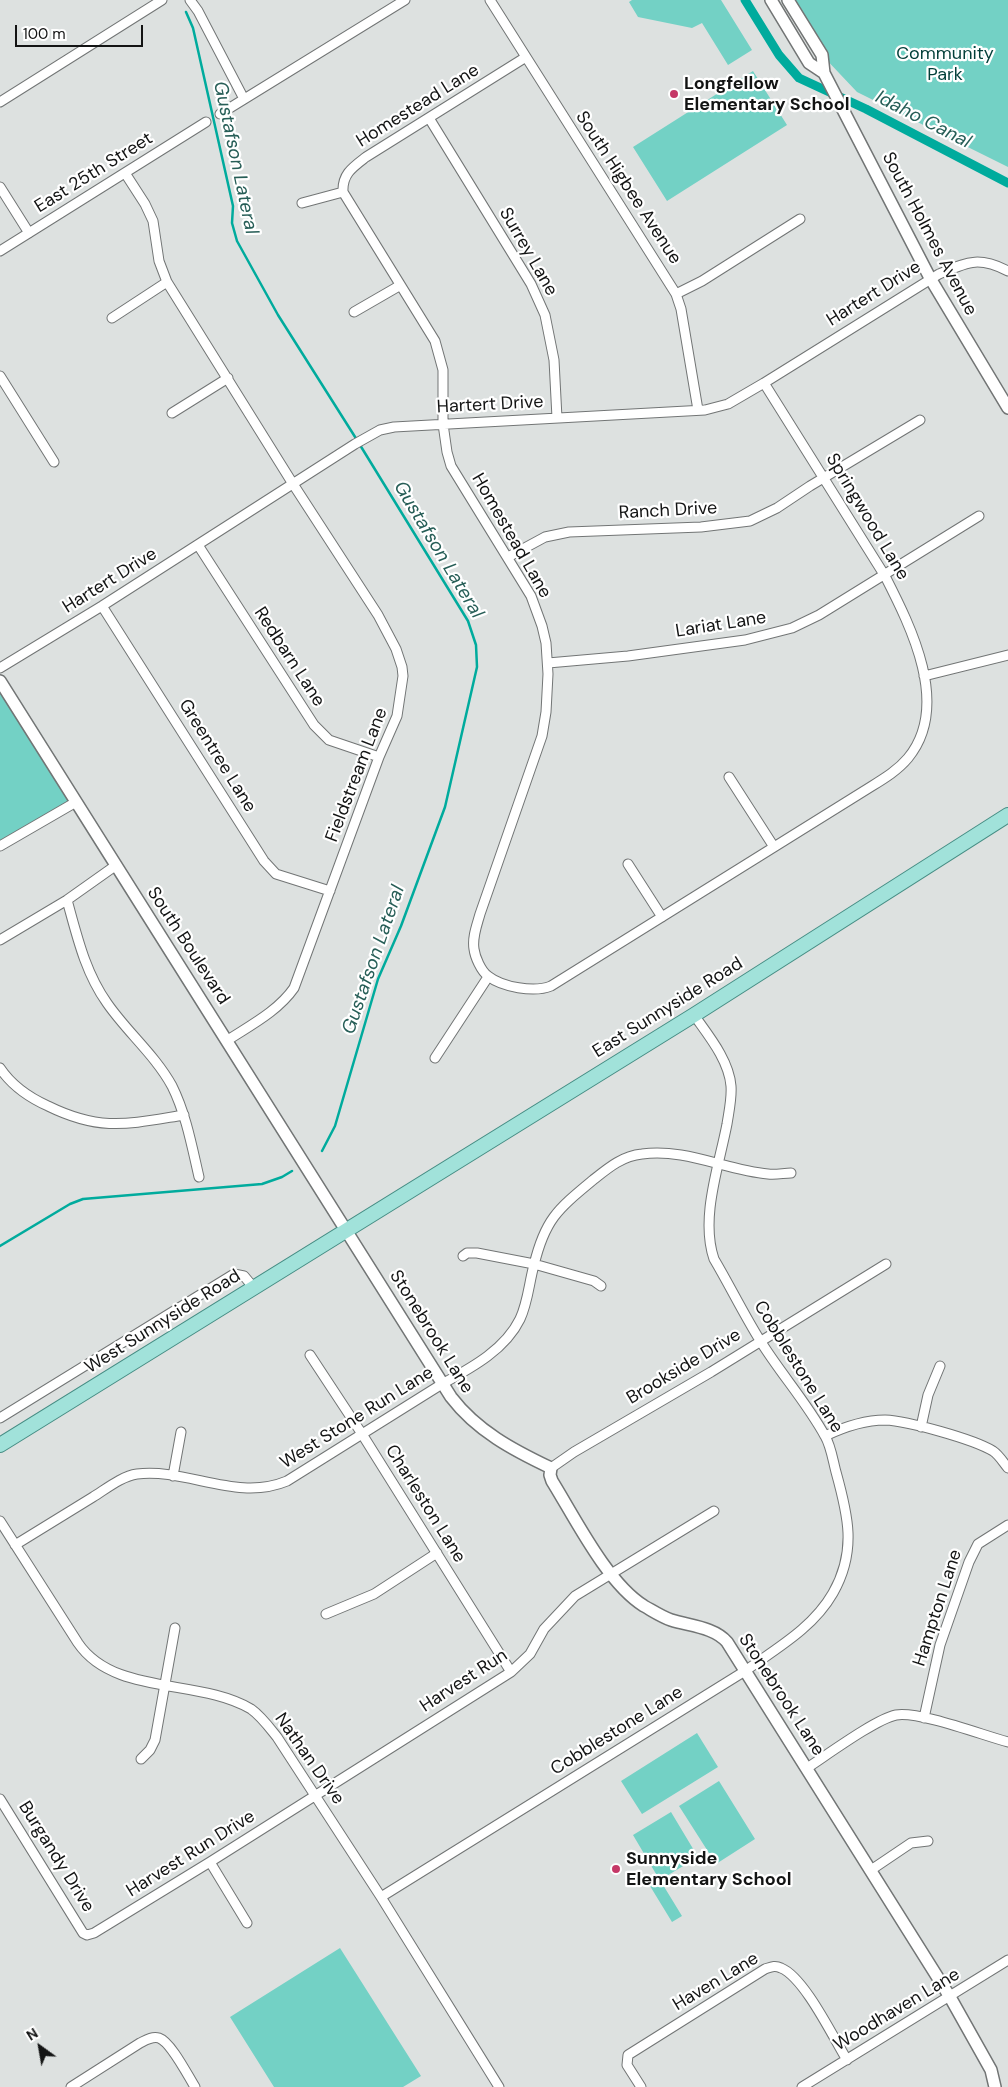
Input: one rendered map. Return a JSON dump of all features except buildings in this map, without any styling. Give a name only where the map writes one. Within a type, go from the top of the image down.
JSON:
[{"type":"main road","name":"East Sunnyside Road","points":[[346,1229],[694,1015],[1008,814]]},
{"type":"main road","name":"West Sunnyside Road","points":[[0,1445],[346,1229]]},
{"type":"street","points":[[0,102],[162,0]]},
{"type":"street","points":[[190,0],[198,11],[244,99]]},
{"type":"street","points":[[220,114],[405,0]]},
{"type":"street","name":"South Higbee Avenue","points":[[490,0],[676,294],[682,309],[698,410]]},
{"type":"street","name":"South Holmes Avenue","points":[[771,0],[809,63],[824,73]]},
{"type":"street","name":"South Holmes Avenue","points":[[788,0],[822,55],[824,73],[930,278],[1008,408]]},
{"type":"street","name":"Homestead Lane","points":[[486,974],[476,957],[474,940],[480,914],[542,736],[546,712],[548,663],[542,626],[531,596],[451,466],[443,424],[443,370],[435,341],[399,286],[343,192],[342,184],[348,170],[366,157],[526,57]]},
{"type":"street","name":"Surrey Lane","points":[[429,118],[531,284],[545,315],[554,360],[557,418]]},
{"type":"street","name":"East 25th Street","points":[[0,251],[206,122]]},
{"type":"street","name":"Fieldstream Lane","points":[[124,173],[145,204],[153,221],[159,261],[167,282],[293,484],[378,615],[396,649],[403,676],[398,716],[379,757],[294,988],[287,998],[275,1008],[228,1040]]},
{"type":"street","points":[[0,187],[29,233]]},
{"type":"street","points":[[302,203],[343,192]]},
{"type":"street","points":[[676,294],[702,281],[800,219]]},
{"type":"street","name":"Hartert Drive","points":[[0,668],[102,606],[359,441],[380,430],[394,427],[705,410],[728,404],[764,383],[930,278],[969,262],[979,261],[996,265],[1008,271]]},
{"type":"street","points":[[112,318],[167,282]]},
{"type":"street","points":[[354,312],[399,286]]},
{"type":"street","points":[[0,376],[54,462]]},
{"type":"street","points":[[172,414],[228,378]]},
{"type":"street","name":"Springwood Lane","points":[[486,974],[522,989],[543,989],[872,786],[894,771],[908,758],[920,740],[927,715],[924,676],[914,639],[900,604],[885,576],[764,383]]},
{"type":"street","name":"Ranch Drive","points":[[508,557],[546,537],[569,532],[701,527],[750,521],[777,508],[920,420]]},
{"type":"street","name":"Lariat Lane","points":[[548,663],[628,656],[745,640],[771,635],[792,628],[819,615],[885,576],[980,516]]},
{"type":"street","name":"Redbarn Lane","points":[[198,544],[314,726],[328,740],[379,757]]},
{"type":"street","name":"Greentree Lane","points":[[102,606],[264,861],[276,874],[330,891]]},
{"type":"street","points":[[924,676],[1008,655]]},
{"type":"street","name":"South Boulevard","points":[[0,681],[115,866],[228,1040],[346,1229]]},
{"type":"street","points":[[729,777],[774,847]]},
{"type":"street","points":[[0,846],[76,802]]},
{"type":"street","points":[[628,864],[662,917]]},
{"type":"street","points":[[0,940],[67,900],[115,866]]},
{"type":"street","points":[[67,900],[84,960],[96,987],[160,1066],[172,1088],[184,1115],[199,1177]]},
{"type":"street","points":[[435,1058],[486,974]]},
{"type":"street","name":"Cobblestone Lane","points":[[381,1896],[745,1671],[814,1619],[833,1594],[839,1582],[846,1558],[848,1539],[847,1514],[825,1436],[760,1341],[714,1259],[711,1249],[709,1207],[730,1105],[731,1085],[726,1065],[694,1015]]},
{"type":"street","points":[[0,1068],[7,1078],[22,1092],[70,1117],[90,1122],[132,1124],[184,1115]]},
{"type":"street","name":"West Stone Run Lane","points":[[15,1545],[109,1487],[134,1474],[152,1473],[235,1487],[267,1487],[287,1481],[466,1371],[497,1348],[515,1326],[528,1297],[534,1264],[545,1231],[561,1206],[616,1162],[641,1154],[663,1152],[769,1174],[791,1173]]},
{"type":"street","name":"Stonebrook Lane","points":[[346,1229],[442,1384],[462,1412],[500,1442],[551,1468],[550,1475],[552,1481],[596,1553],[628,1593],[643,1605],[670,1619],[713,1631],[722,1636],[950,1997],[991,2070],[995,2087]]},
{"type":"street","points":[[462,1256],[468,1253],[477,1253],[534,1264],[594,1281],[600,1286]]},
{"type":"street","name":"Brookside Drive","points":[[551,1468],[574,1452],[886,1264]]},
{"type":"street","points":[[0,1418],[234,1274],[244,1276],[254,1288]]},
{"type":"street","name":"Charleston Lane","points":[[310,1355],[362,1434],[511,1672]]},
{"type":"street","points":[[921,1427],[928,1396],[940,1366]]},
{"type":"street","points":[[825,1436],[848,1425],[884,1420],[921,1427],[978,1444],[993,1451],[1008,1468]]},
{"type":"street","points":[[173,1476],[182,1432]]},
{"type":"street","name":"Harvest Run","points":[[315,1794],[511,1672],[530,1654],[544,1629],[564,1606],[580,1592],[714,1511]]},
{"type":"street","name":"Nathan Drive","points":[[0,1521],[78,1643],[89,1657],[126,1676],[166,1686],[198,1690],[222,1696],[257,1713],[277,1736],[315,1794],[381,1896],[499,2087]]},
{"type":"street","name":"Hampton Lane","points":[[924,1718],[940,1645],[969,1562],[978,1544],[1008,1525]]},
{"type":"street","points":[[326,1614],[374,1594],[437,1553]]},
{"type":"street","points":[[141,1759],[150,1750],[155,1740],[175,1628]]},
{"type":"street","points":[[807,1768],[890,1717],[898,1715],[924,1718],[1008,1742]]},
{"type":"street","name":"Harvest Run Drive","points":[[83,1933],[87,1936],[94,1933],[210,1862],[315,1794]]},
{"type":"street","name":"Burgandy Drive","points":[[0,1799],[83,1933]]},
{"type":"street","points":[[871,1870],[911,1843],[928,1841]]},
{"type":"street","points":[[210,1862],[247,1923]]},
{"type":"street","name":"Woodhaven Lane","points":[[802,2087],[1008,1960]]},
{"type":"street","name":"Haven Lane","points":[[641,2087],[627,2065],[628,2055],[772,1966],[783,1969],[794,1977],[803,1988],[847,2060]]},
{"type":"street","points":[[71,2087],[140,2043],[152,2038],[163,2040],[195,2087]]},
{"type":"green space","points":[[632,0],[721,0],[752,50],[728,65],[702,23],[692,28],[638,17],[629,2]]},
{"type":"green space","name":"Community Park","points":[[792,0],[1008,0],[1008,167],[857,92],[822,55]]},
{"type":"green space","points":[[753,71],[787,125],[667,201],[633,147]]},
{"type":"green space","points":[[0,681],[76,802],[0,846]]},
{"type":"green space","points":[[697,1733],[718,1767],[642,1814],[621,1781]]},
{"type":"green space","points":[[719,1781],[755,1839],[716,1864],[679,1806]]},
{"type":"green space","points":[[671,1812],[698,1857],[660,1880],[682,1916],[672,1922],[650,1886],[659,1879],[633,1835]]},
{"type":"green space","points":[[340,1948],[421,2076],[403,2087],[274,2087],[230,2017]]},
{"type":"waterway","name":"Idaho Canal","points":[[745,0],[779,55],[799,78],[866,109],[1008,183]]},
{"type":"waterway","name":"Gustafson Lateral","points":[[186,12],[193,28],[233,206],[232,223],[237,241],[278,315],[357,440]]},
{"type":"waterway","name":"Gustafson Lateral","points":[[322,1151],[335,1126],[378,979],[401,926],[445,807],[477,667],[476,645],[468,621],[360,445]]},
{"type":"waterway","name":"Gustafson Lateral","points":[[0,1246],[70,1204],[83,1199],[262,1184],[282,1177],[292,1171]]},
{"type":"place","name":"Longfellow Elementary School","points":[[674,94]]},
{"type":"place","name":"Sunnyside Elementary School","points":[[616,1869]]}]
